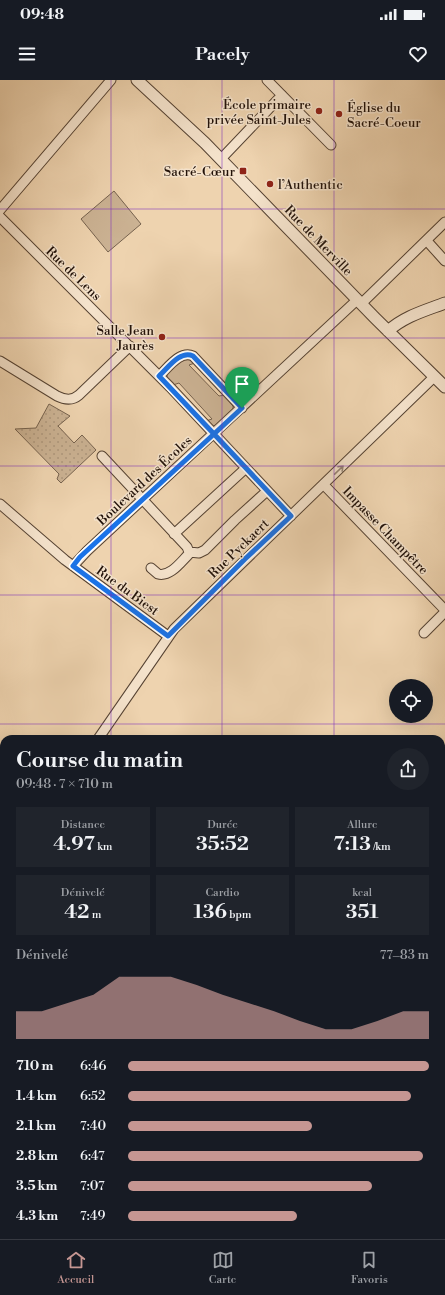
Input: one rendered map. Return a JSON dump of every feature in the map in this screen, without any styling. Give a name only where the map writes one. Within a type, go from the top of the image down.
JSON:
[{"type":"street","points":[[0,210],[111,80]]},
{"type":"street","name":"Rue de Merville","points":[[137,80],[194,132],[359,302],[445,387]]},
{"type":"street","points":[[267,80],[331,145]]},
{"type":"street","points":[[220,159],[282,95]]},
{"type":"street","name":"Rue de Lens","points":[[0,217],[130,346],[291,516]]},
{"type":"street","name":"Boulevard des Écoles","points":[[73,566],[80,557],[142,499],[445,222]]},
{"type":"street","points":[[427,240],[445,261]]},
{"type":"street","points":[[388,331],[406,318],[445,303]]},
{"type":"street","points":[[0,361],[57,396],[64,399],[70,399],[79,395],[130,346]]},
{"type":"street","points":[[159,376],[180,357],[184,355],[193,356],[242,408]]},
{"type":"street","name":"Rue Pyckaert","points":[[101,735],[168,636],[245,559],[324,485],[434,377]]},
{"type":"street","points":[[102,456],[187,547],[189,552]]},
{"type":"street","points":[[174,534],[246,468]]},
{"type":"street","name":"Impasse Champêtre","points":[[324,485],[445,611],[424,633]]},
{"type":"street","points":[[189,552],[199,553],[205,550],[267,491]]},
{"type":"street","name":"Rue du Biest","points":[[0,504],[60,557],[168,636]]},
{"type":"street","points":[[151,568],[158,574],[166,574],[172,571],[188,555],[189,552]]},
{"type":"shaded area","points":[[114,191],[141,224],[108,252],[81,219]]},
{"type":"shaded area","points":[[188,357],[195,363],[189,365],[219,396],[225,395],[233,406],[233,410],[216,426],[212,426],[206,421],[212,419],[179,383],[173,385],[167,378],[167,375],[179,362]]},
{"type":"shaded area","points":[[49,404],[70,416],[58,426],[74,443],[82,435],[96,450],[61,483],[57,479],[59,474],[15,429],[36,428]]},
{"type":"place","name":"École primaire privée Saint-Jules","points":[[319,111]]},
{"type":"place","name":"Église du Sacré-Coeur","points":[[339,114]]},
{"type":"place","name":"Sacré-Cœur","points":[[243,171]]},
{"type":"place","name":"l’Authentic","points":[[270,184]]},
{"type":"place","name":"Salle Jean Jaurès","points":[[162,337]]},
{"type":"route","points":[[242,408],[193,356],[184,355],[180,357],[159,376],[214,434],[80,557],[73,566],[168,636],[245,559],[291,516],[214,434],[242,408]]}]
